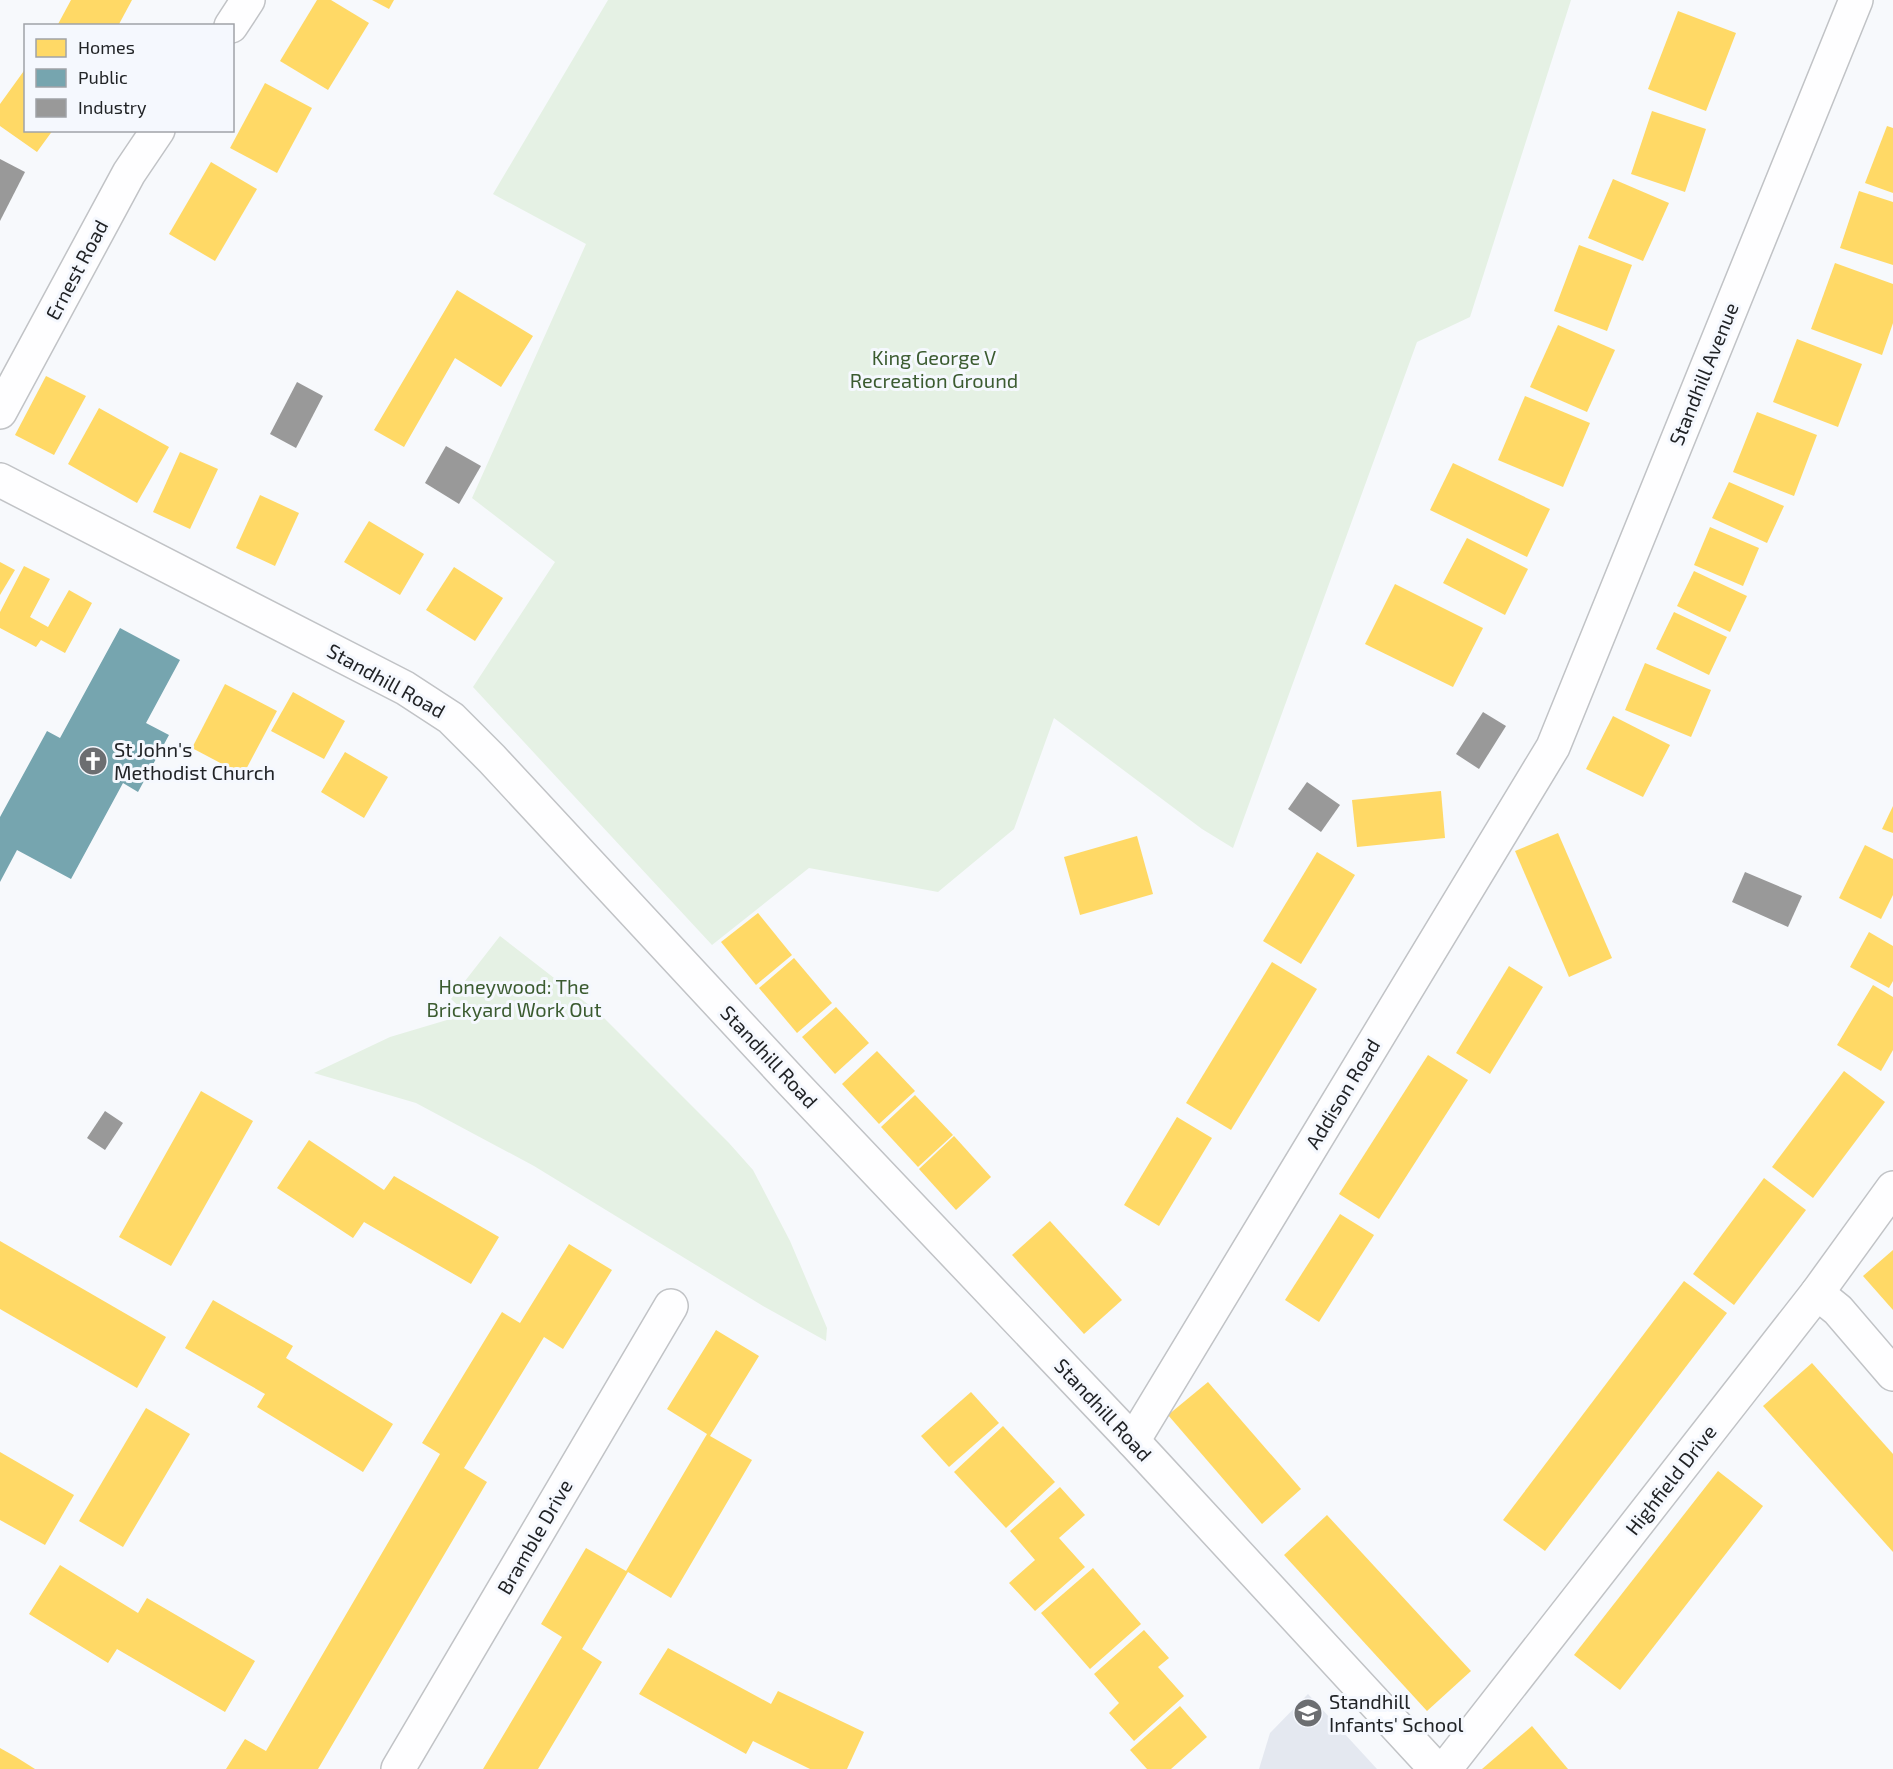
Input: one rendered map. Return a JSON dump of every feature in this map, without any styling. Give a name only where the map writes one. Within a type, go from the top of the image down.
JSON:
[{"type":"street","points":[[232,24],[248,0]]},
{"type":"street","name":"Standhill Avenue","points":[[1553,747],[1856,0]]},
{"type":"street","name":"Ernest Road","points":[[0,412],[129,173],[157,132]]},
{"type":"street","name":"Standhill Road","points":[[0,480],[405,688],[451,718],[1133,1441],[1436,1769]]},
{"type":"street","name":"Addison Road","points":[[1133,1441],[1553,747]]},
{"type":"street","name":"Highfield Drive","points":[[1445,1769],[1817,1293],[1893,1188]]},
{"type":"street","points":[[1817,1293],[1838,1310],[1893,1374]]},
{"type":"street","name":"Bramble Drive","points":[[398,1769],[671,1306]]},
{"type":"shaded area","name":"Standhill Infants' School","points":[[1308,1694],[1377,1769],[1259,1769],[1270,1733]]},
{"type":"green space","name":"King George V Recreation Ground","points":[[608,0],[1571,0],[1470,317],[1417,342],[1233,848],[1202,829],[1054,718],[1014,829],[938,892],[809,868],[712,945],[473,687],[555,562],[472,498],[586,244],[493,194]]},
{"type":"green space","name":"Honeywood: The Brickyard Work Out","points":[[500,936],[598,1012],[753,1170],[790,1241],[827,1328],[826,1341],[763,1306],[534,1166],[416,1103],[314,1073],[390,1037],[467,1014],[451,999]]},
{"type":"building: Homes","points":[[71,0],[132,0],[119,24],[58,24]]},
{"type":"building: Homes","points":[[317,0],[331,0],[369,23],[328,90],[280,61]]},
{"type":"building: Homes","points":[[372,0],[394,0],[389,9]]},
{"type":"building: Homes","points":[[1678,11],[1736,33],[1706,111],[1648,89]]},
{"type":"building: Homes","points":[[24,71],[24,132],[52,132],[37,152],[0,126],[0,104]]},
{"type":"building: Homes","points":[[265,83],[312,108],[277,173],[230,148]]},
{"type":"building: Homes","points":[[1652,111],[1706,129],[1685,192],[1631,174]]},
{"type":"building: Homes","points":[[1887,126],[1893,128],[1893,193],[1865,183]]},
{"type":"building: Homes","points":[[211,162],[257,189],[215,261],[169,234]]},
{"type":"building: Homes","points":[[1613,179],[1669,203],[1643,261],[1588,238]]},
{"type":"building: Homes","points":[[1859,191],[1893,202],[1893,265],[1840,248]]},
{"type":"building: Homes","points":[[1579,245],[1632,265],[1607,331],[1554,311]]},
{"type":"building: Homes","points":[[1835,263],[1893,284],[1893,323],[1882,355],[1811,329]]},
{"type":"building: Homes","points":[[457,290],[533,336],[501,387],[455,358],[404,447],[374,430]]},
{"type":"building: Homes","points":[[1558,325],[1615,350],[1587,412],[1530,387]]},
{"type":"building: Homes","points":[[1797,339],[1862,364],[1838,427],[1773,402]]},
{"type":"building: Homes","points":[[46,376],[86,396],[54,455],[15,435]]},
{"type":"building: Homes","points":[[1525,396],[1590,423],[1563,487],[1498,460]]},
{"type":"building: Homes","points":[[99,408],[169,447],[137,503],[68,464]]},
{"type":"building: Homes","points":[[1757,412],[1817,435],[1794,496],[1733,472]]},
{"type":"building: Homes","points":[[180,452],[218,469],[190,529],[153,512]]},
{"type":"building: Homes","points":[[1453,463],[1550,509],[1527,557],[1430,510]]},
{"type":"building: Homes","points":[[1729,482],[1784,506],[1767,543],[1712,518]]},
{"type":"building: Homes","points":[[260,495],[299,513],[275,566],[236,548]]},
{"type":"building: Homes","points":[[369,521],[424,554],[400,595],[344,562]]},
{"type":"building: Homes","points":[[1710,527],[1759,548],[1743,586],[1694,565]]},
{"type":"building: Homes","points":[[1467,538],[1528,569],[1505,615],[1443,583]]},
{"type":"building: Homes","points":[[0,562],[15,570],[0,595]]},
{"type":"building: Homes","points":[[24,566],[50,579],[30,617],[48,627],[69,590],[92,603],[65,653],[41,640],[36,647],[0,628],[0,612]]},
{"type":"building: Homes","points":[[454,567],[503,598],[475,641],[426,610]]},
{"type":"building: Homes","points":[[1694,571],[1747,596],[1730,632],[1677,606]]},
{"type":"building: Homes","points":[[1395,584],[1483,628],[1453,687],[1365,644]]},
{"type":"building: Homes","points":[[1674,612],[1727,637],[1709,675],[1656,649]]},
{"type":"building: Homes","points":[[1645,663],[1711,690],[1691,737],[1625,710]]},
{"type":"building: Homes","points":[[225,684],[277,711],[243,775],[192,748]]},
{"type":"building: Homes","points":[[293,692],[345,721],[324,759],[271,731]]},
{"type":"building: Homes","points":[[1613,716],[1670,745],[1643,797],[1586,769]]},
{"type":"building: Homes","points":[[345,752],[388,777],[364,818],[321,792]]},
{"type":"building: Homes","points":[[1441,791],[1445,838],[1357,847],[1352,800]]},
{"type":"building: Homes","points":[[1893,806],[1893,833],[1882,829]]},
{"type":"building: Homes","points":[[1558,833],[1612,958],[1569,977],[1515,851]]},
{"type":"building: Homes","points":[[1137,836],[1153,894],[1080,915],[1064,857]]},
{"type":"building: Homes","points":[[1865,845],[1893,859],[1893,895],[1881,919],[1839,898]]},
{"type":"building: Homes","points":[[1317,852],[1355,875],[1301,964],[1263,941]]},
{"type":"building: Homes","points":[[758,913],[792,955],[756,985],[721,942]]},
{"type":"building: Homes","points":[[1869,932],[1893,946],[1893,981],[1889,988],[1850,967]]},
{"type":"building: Homes","points":[[794,958],[832,1003],[797,1033],[759,988]]},
{"type":"building: Homes","points":[[1272,962],[1317,989],[1231,1130],[1186,1103]]},
{"type":"building: Homes","points":[[1509,966],[1543,987],[1490,1074],[1456,1053]]},
{"type":"building: Homes","points":[[1873,985],[1893,997],[1893,1050],[1881,1071],[1837,1045]]},
{"type":"building: Homes","points":[[836,1007],[869,1043],[835,1074],[802,1037]]},
{"type":"building: Homes","points":[[877,1051],[915,1091],[879,1124],[842,1084]]},
{"type":"building: Homes","points":[[1428,1055],[1468,1080],[1379,1219],[1339,1194]]},
{"type":"building: Homes","points":[[1844,1071],[1885,1102],[1813,1198],[1772,1167]]},
{"type":"building: Homes","points":[[201,1091],[253,1121],[171,1266],[119,1237]]},
{"type":"building: Homes","points":[[915,1095],[953,1135],[918,1167],[881,1127]]},
{"type":"building: Homes","points":[[1177,1117],[1212,1138],[1159,1226],[1124,1205]]},
{"type":"building: Homes","points":[[954,1136],[991,1177],[956,1210],[919,1169]]},
{"type":"building: Homes","points":[[309,1140],[384,1190],[394,1176],[499,1237],[471,1284],[364,1222],[353,1238],[277,1188]]},
{"type":"building: Homes","points":[[1764,1178],[1806,1210],[1734,1305],[1693,1274]]},
{"type":"building: Homes","points":[[1340,1214],[1374,1235],[1319,1322],[1285,1300]]},
{"type":"building: Homes","points":[[1050,1221],[1122,1300],[1084,1334],[1012,1255]]},
{"type":"building: Homes","points":[[0,1241],[166,1337],[137,1388],[0,1309]]},
{"type":"building: Homes","points":[[569,1244],[612,1270],[563,1349],[544,1337],[464,1468],[487,1482],[318,1769],[226,1769],[245,1739],[266,1751],[440,1454],[422,1443],[502,1312],[520,1323]]},
{"type":"building: Homes","points":[[1893,1250],[1893,1310],[1863,1276]]},
{"type":"building: Homes","points":[[1684,1281],[1727,1313],[1545,1551],[1503,1520]]},
{"type":"building: Homes","points":[[213,1300],[293,1346],[286,1358],[393,1424],[363,1472],[257,1407],[265,1394],[185,1348]]},
{"type":"building: Homes","points":[[716,1330],[759,1356],[710,1436],[752,1460],[671,1598],[628,1572],[582,1649],[602,1662],[538,1769],[483,1769],[562,1637],[541,1624],[586,1548],[626,1571],[707,1434],[667,1409]]},
{"type":"building: Homes","points":[[1812,1363],[1893,1454],[1893,1552],[1763,1406]]},
{"type":"building: Homes","points":[[1208,1382],[1301,1489],[1262,1524],[1168,1415]]},
{"type":"building: Homes","points":[[971,1392],[999,1423],[949,1467],[921,1436]]},
{"type":"building: Homes","points":[[146,1408],[190,1434],[123,1547],[79,1521]]},
{"type":"building: Homes","points":[[1003,1426],[1055,1482],[1006,1528],[954,1472]]},
{"type":"building: Homes","points":[[0,1452],[74,1495],[45,1545],[0,1520]]},
{"type":"building: Homes","points":[[1718,1471],[1763,1506],[1620,1690],[1574,1655]]},
{"type":"building: Homes","points":[[1060,1487],[1085,1515],[1059,1538],[1085,1567],[1035,1611],[1009,1583],[1035,1560],[1010,1531]]},
{"type":"building: Homes","points":[[1327,1515],[1471,1671],[1427,1711],[1284,1555]]},
{"type":"building: Homes","points":[[60,1565],[138,1613],[147,1598],[255,1661],[225,1712],[117,1649],[108,1663],[29,1614]]},
{"type":"building: Homes","points":[[1093,1568],[1141,1624],[1090,1669],[1041,1613]]},
{"type":"building: Homes","points":[[1144,1630],[1169,1658],[1158,1667],[1184,1696],[1134,1741],[1109,1713],[1119,1703],[1094,1674]]},
{"type":"building: Homes","points":[[668,1648],[771,1704],[778,1691],[864,1732],[847,1769],[810,1769],[753,1741],[746,1754],[639,1694]]},
{"type":"building: Homes","points":[[1180,1706],[1207,1737],[1171,1769],[1147,1769],[1130,1750]]},
{"type":"building: Homes","points":[[1532,1726],[1568,1769],[1482,1769]]},
{"type":"building: Homes","points":[[0,1748],[16,1757],[35,1769],[0,1769]]},
{"type":"building: Public","name":"St John's Methodist Church","points":[[120,628],[180,660],[146,723],[169,735],[138,792],[123,783],[71,879],[17,850],[0,882],[0,817],[47,731],[60,738]]},
{"type":"building: Industry","points":[[0,159],[25,172],[0,221]]},
{"type":"building: Industry","points":[[297,382],[323,396],[296,448],[270,434]]},
{"type":"building: Industry","points":[[446,446],[481,466],[459,504],[425,483]]},
{"type":"building: Industry","points":[[1483,712],[1506,726],[1479,769],[1456,754]]},
{"type":"building: Industry","points":[[1307,782],[1340,805],[1321,832],[1288,809]]},
{"type":"building: Industry","points":[[1745,872],[1802,896],[1788,927],[1732,902]]},
{"type":"building: Industry","points":[[105,1111],[123,1123],[105,1150],[87,1138]]},
{"type":"place","name":"St John's Methodist Church","points":[[93,761]]},
{"type":"place","name":"Standhill Infants' School","points":[[1308,1713]]}]
